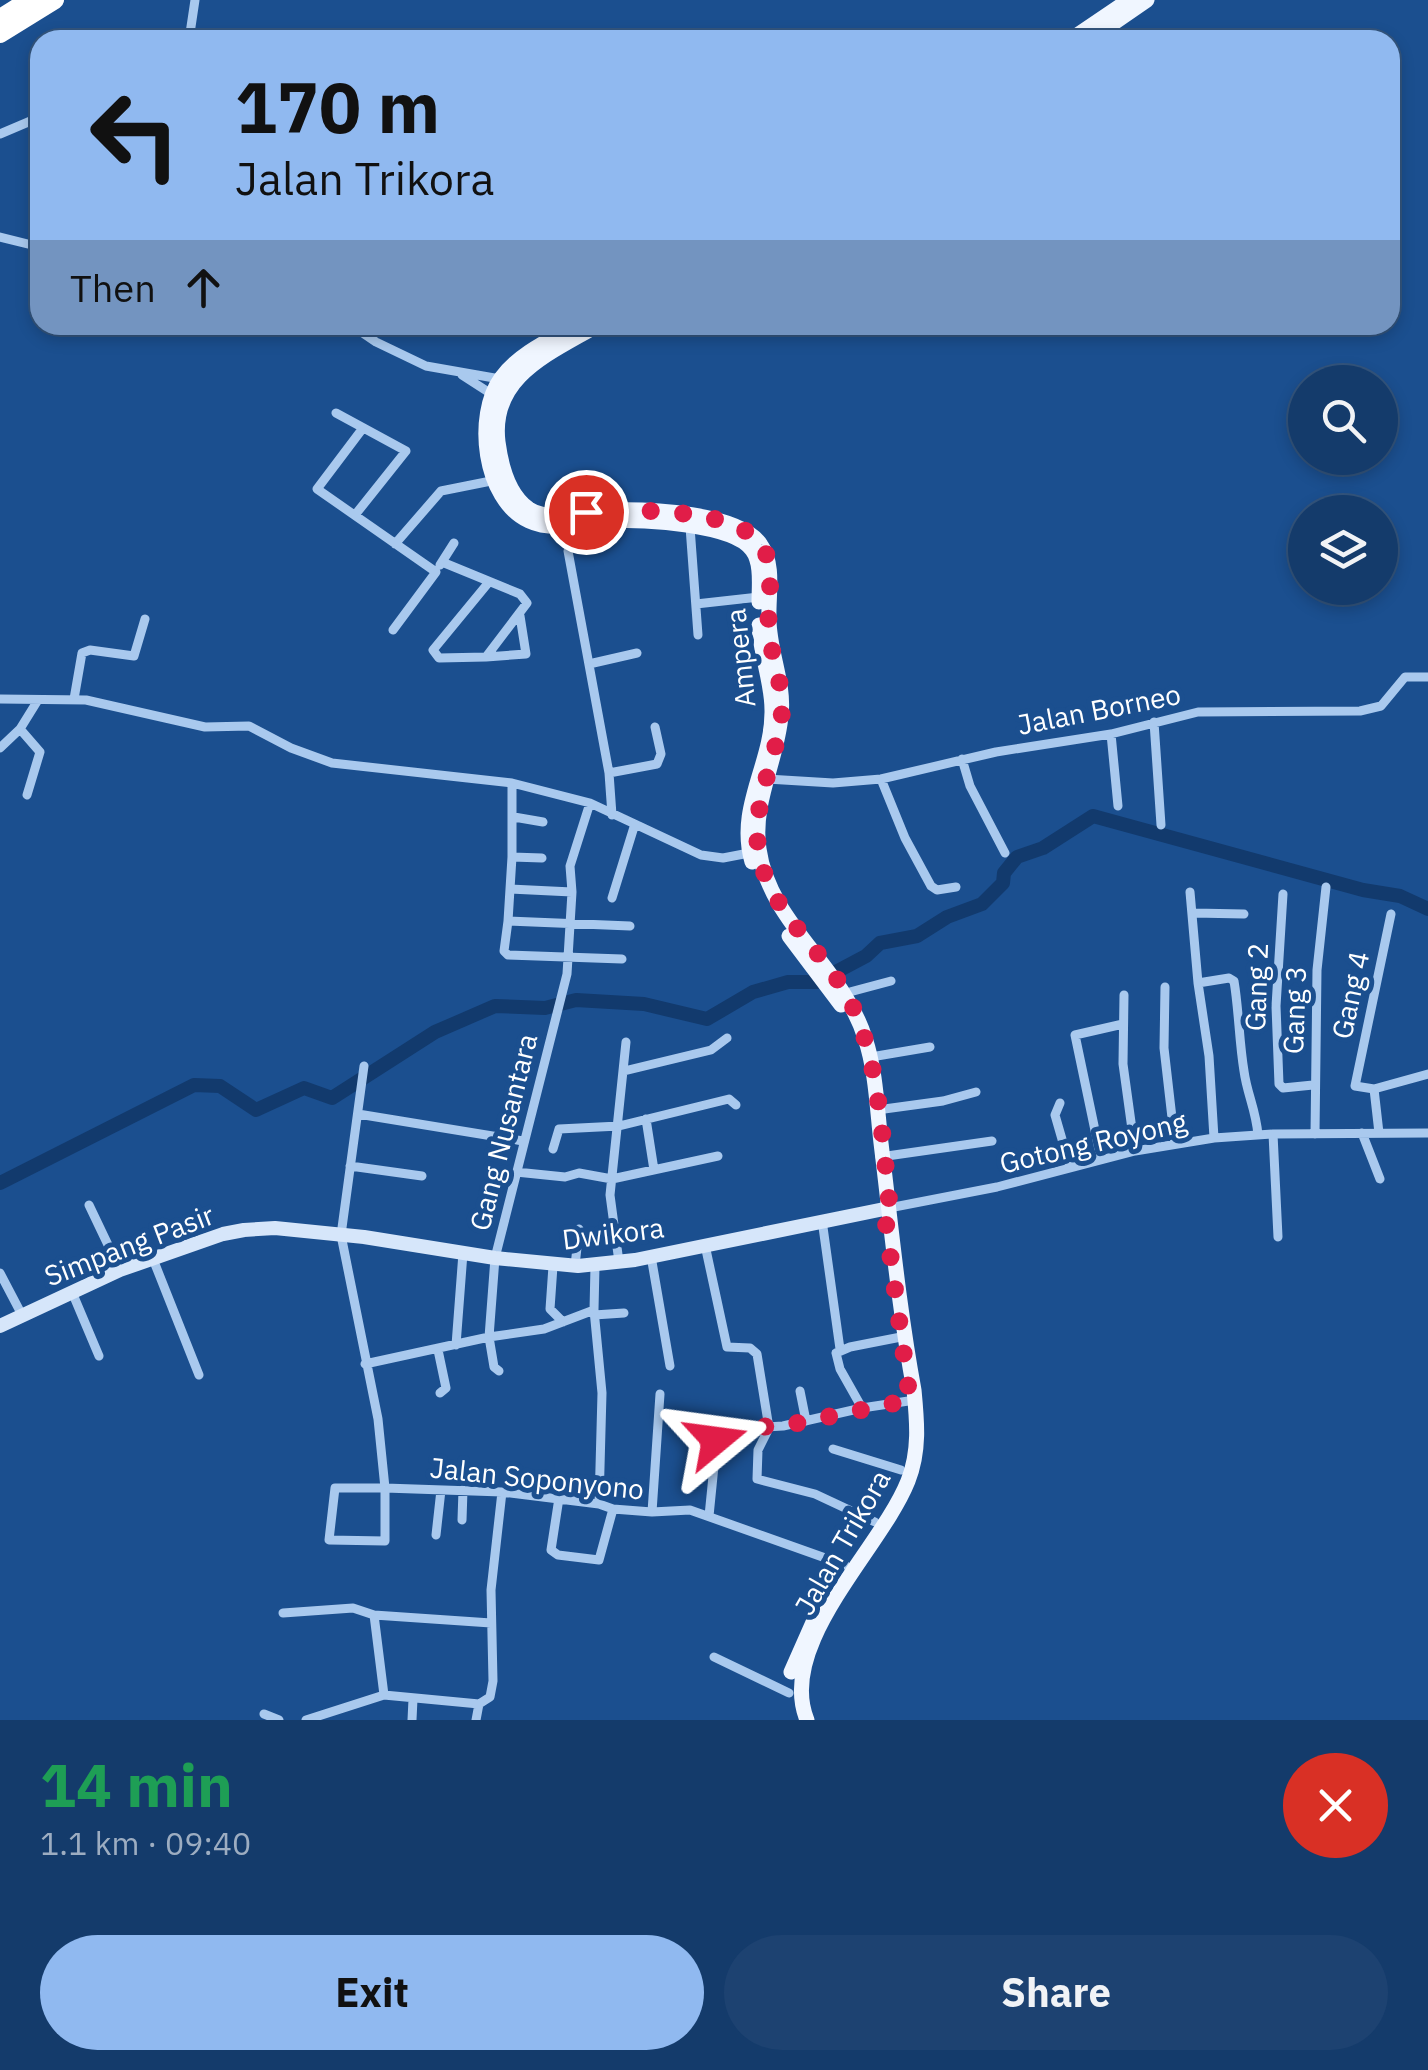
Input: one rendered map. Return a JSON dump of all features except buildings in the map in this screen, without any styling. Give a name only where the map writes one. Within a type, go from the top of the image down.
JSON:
[{"type":"highway","points":[[0,18],[29,0]]},
{"type":"highway","points":[[0,34],[55,0]]},
{"type":"main road","points":[[1085,30],[1129,0]]},
{"type":"main road","points":[[1104,30],[1148,0]]},
{"type":"main road","points":[[501,389],[520,360],[560,335]]},
{"type":"main road","points":[[501,389],[581,335]]},
{"type":"main road","name":"Ampera","points":[[501,389],[486,430],[496,480],[514,510],[537,524],[615,520],[727,534],[750,548],[757,560],[759,638],[772,710],[748,806],[752,834],[775,897],[819,965]]},
{"type":"main road","name":"Ampera","points":[[501,389],[498,434],[502,462],[516,495],[534,512],[550,515],[632,510],[698,517],[740,527],[761,544],[770,576],[769,635],[782,701],[749,852],[772,912],[839,988],[870,1057],[880,1157]]},
{"type":"main road","name":"Ampera","points":[[839,988],[858,1047],[887,1208]]},
{"type":"main road","name":"Jalan Trikora","points":[[807,1720],[799,1686],[806,1660],[834,1600],[909,1480],[918,1439],[887,1208]]},
{"type":"main road","name":"Jalan Trikora","points":[[789,1693],[799,1650],[844,1565],[875,1522],[901,1470],[910,1438],[913,1400]]},
{"type":"main road","points":[[789,1693],[797,1720]]},
{"type":"street","points":[[190,30],[194,0]]},
{"type":"street","points":[[0,134],[30,121]]},
{"type":"street","points":[[0,236],[30,244]]},
{"type":"street","points":[[366,335],[426,366],[501,389]]},
{"type":"street","points":[[462,375],[488,375],[501,389]]},
{"type":"street","points":[[336,413],[406,452],[355,515]]},
{"type":"street","points":[[363,428],[317,489],[436,572]]},
{"type":"street","points":[[396,544],[442,490],[496,480]]},
{"type":"street","points":[[690,527],[698,635]]},
{"type":"street","points":[[393,630],[454,544]]},
{"type":"street","points":[[568,551],[612,814]]},
{"type":"street","points":[[442,562],[527,600],[520,616],[486,657]]},
{"type":"street","points":[[489,582],[433,652],[438,658],[526,654],[520,616]]},
{"type":"street","points":[[696,604],[759,597]]},
{"type":"street","points":[[74,699],[82,653],[90,650],[134,656],[145,619]]},
{"type":"street","points":[[589,664],[637,653]]},
{"type":"street","name":"Jalan Borneo","points":[[767,779],[833,783],[881,778],[962,758],[1112,734],[1154,722],[1230,709],[1360,711],[1382,706],[1405,677],[1428,678]]},
{"type":"street","points":[[0,699],[74,699],[205,727],[250,726],[290,748],[332,763],[512,784],[590,804],[634,827],[711,858],[749,852]]},
{"type":"street","points":[[0,748],[20,729],[38,700]]},
{"type":"street","points":[[1154,722],[1161,825]]},
{"type":"street","points":[[608,773],[657,764],[661,754],[656,727]]},
{"type":"street","points":[[20,729],[40,752],[27,795]]},
{"type":"street","points":[[1112,734],[1118,806]]},
{"type":"street","points":[[962,758],[970,786],[1004,853]]},
{"type":"street","points":[[881,778],[905,838],[931,886],[937,890],[956,887]]},
{"type":"street","points":[[512,784],[514,817],[505,954],[622,959]]},
{"type":"street","name":"Gang Nusantara","points":[[498,1371],[494,1368],[489,1337],[495,1258],[567,974],[570,866],[590,804]]},
{"type":"street","points":[[514,817],[542,822]]},
{"type":"street","points":[[612,898],[634,827]]},
{"type":"street","points":[[512,857],[542,858]]},
{"type":"street","name":"Gang 3","points":[[1315,1134],[1317,970],[1326,888]]},
{"type":"street","points":[[510,890],[572,892]]},
{"type":"street","points":[[1190,892],[1214,1138]]},
{"type":"street","name":"Gang 2","points":[[1283,894],[1276,1006],[1279,1081],[1284,1088],[1313,1085]]},
{"type":"street","points":[[1194,913],[1244,914]]},
{"type":"street","name":"Gang 4","points":[[1374,1089],[1354,1085],[1392,914]]},
{"type":"street","points":[[508,921],[630,926]]},
{"type":"street","points":[[1198,983],[1229,978],[1234,981],[1244,1071],[1255,1105],[1258,1135]]},
{"type":"street","points":[[839,988],[891,981]]},
{"type":"street","points":[[1165,987],[1164,1048],[1175,1144]]},
{"type":"street","points":[[1124,995],[1126,1093],[1135,1151]]},
{"type":"street","points":[[1102,1158],[1075,1035],[1123,1024]]},
{"type":"street","points":[[624,1071],[711,1050],[726,1038]]},
{"type":"street","points":[[619,1262],[610,1195],[626,1042]]},
{"type":"street","points":[[870,1057],[930,1047]]},
{"type":"street","points":[[364,1066],[341,1235],[391,1488]]},
{"type":"street","points":[[1379,1134],[1374,1089],[1428,1074]]},
{"type":"street","points":[[877,1110],[976,1092]]},
{"type":"street","points":[[553,1149],[558,1129],[618,1126],[730,1099],[736,1106]]},
{"type":"street","points":[[1060,1104],[1055,1115],[1070,1168]]},
{"type":"street","points":[[358,1114],[481,1131],[523,1141]]},
{"type":"street","points":[[646,1119],[654,1170]]},
{"type":"street","name":"Gotong Royong","points":[[887,1208],[980,1191],[1102,1158],[1214,1138],[1428,1133]]},
{"type":"street","points":[[1273,1134],[1278,1237]]},
{"type":"street","points":[[1362,1134],[1380,1179]]},
{"type":"street","points":[[880,1157],[992,1141]]},
{"type":"street","points":[[516,1172],[565,1177],[579,1173],[612,1179],[718,1156]]},
{"type":"street","points":[[350,1166],[422,1176]]},
{"type":"street","points":[[89,1205],[120,1270]]},
{"type":"street","name":"Dwikora","points":[[341,1235],[553,1266],[595,1266],[887,1208]]},
{"type":"street","points":[[822,1220],[840,1349],[836,1356],[862,1408]]},
{"type":"street","name":"Simpang Pasir","points":[[0,1326],[120,1270],[244,1230],[275,1228],[341,1235]]},
{"type":"street","points":[[575,1266],[579,1228]]},
{"type":"street","points":[[705,1244],[727,1347],[750,1348],[757,1354],[769,1428],[758,1450],[757,1479],[816,1494],[875,1522]]},
{"type":"street","points":[[456,1345],[464,1253]]},
{"type":"street","points":[[651,1256],[670,1366]]},
{"type":"street","points":[[154,1259],[199,1375]]},
{"type":"street","points":[[553,1266],[550,1309],[563,1322]]},
{"type":"street","points":[[595,1266],[594,1312],[602,1393],[599,1504]]},
{"type":"street","points":[[0,1272],[22,1314]]},
{"type":"street","points":[[72,1292],[99,1356]]},
{"type":"street","points":[[365,1364],[489,1337],[544,1330],[594,1312],[624,1313]]},
{"type":"street","points":[[840,1349],[904,1336]]},
{"type":"street","points":[[438,1350],[446,1388],[440,1393]]},
{"type":"street","points":[[800,1391],[806,1421]]},
{"type":"street","points":[[652,1512],[660,1394]]},
{"type":"street","points":[[709,1516],[718,1433],[734,1427],[769,1428],[913,1400]]},
{"type":"street","points":[[834,1449],[901,1470]]},
{"type":"street","name":"Jalan Soponyono","points":[[391,1488],[385,1540],[329,1540],[335,1488],[391,1488],[462,1490],[559,1498],[613,1509],[690,1510],[844,1565]]},
{"type":"street","points":[[436,1535],[441,1490]]},
{"type":"street","points":[[462,1490],[462,1520]]},
{"type":"street","points":[[476,1720],[479,1704],[492,1692],[492,1574],[502,1492]]},
{"type":"street","points":[[559,1498],[550,1550],[558,1555],[599,1560],[613,1509]]},
{"type":"street","points":[[283,1612],[353,1608],[374,1615],[491,1623]]},
{"type":"street","points":[[374,1615],[384,1695]]},
{"type":"street","points":[[714,1657],[789,1693]]},
{"type":"street","points":[[306,1720],[384,1695],[479,1704]]},
{"type":"street","points":[[412,1720],[413,1699]]},
{"type":"street","points":[[264,1714],[279,1720]]},
{"type":"waterway","points":[[0,1183],[194,1085],[220,1086],[256,1110],[304,1088],[332,1098],[435,1032],[495,1006],[545,1008],[576,1000],[644,1004],[707,1019],[753,992],[788,982],[817,982],[866,956],[880,943],[917,936],[947,917],[982,904],[1003,883],[1004,873],[1017,857],[1043,848],[1093,816],[1363,890],[1400,896],[1428,909]]},
{"type":"route","points":[[586,512],[632,510],[726,522],[750,533],[764,549],[770,576],[769,635],[781,686],[782,712],[760,810],[758,846],[775,897],[840,983],[871,1058],[890,1208],[884,1209],[910,1400],[783,1426],[726,1428],[720,1430],[716,1440]]}]
